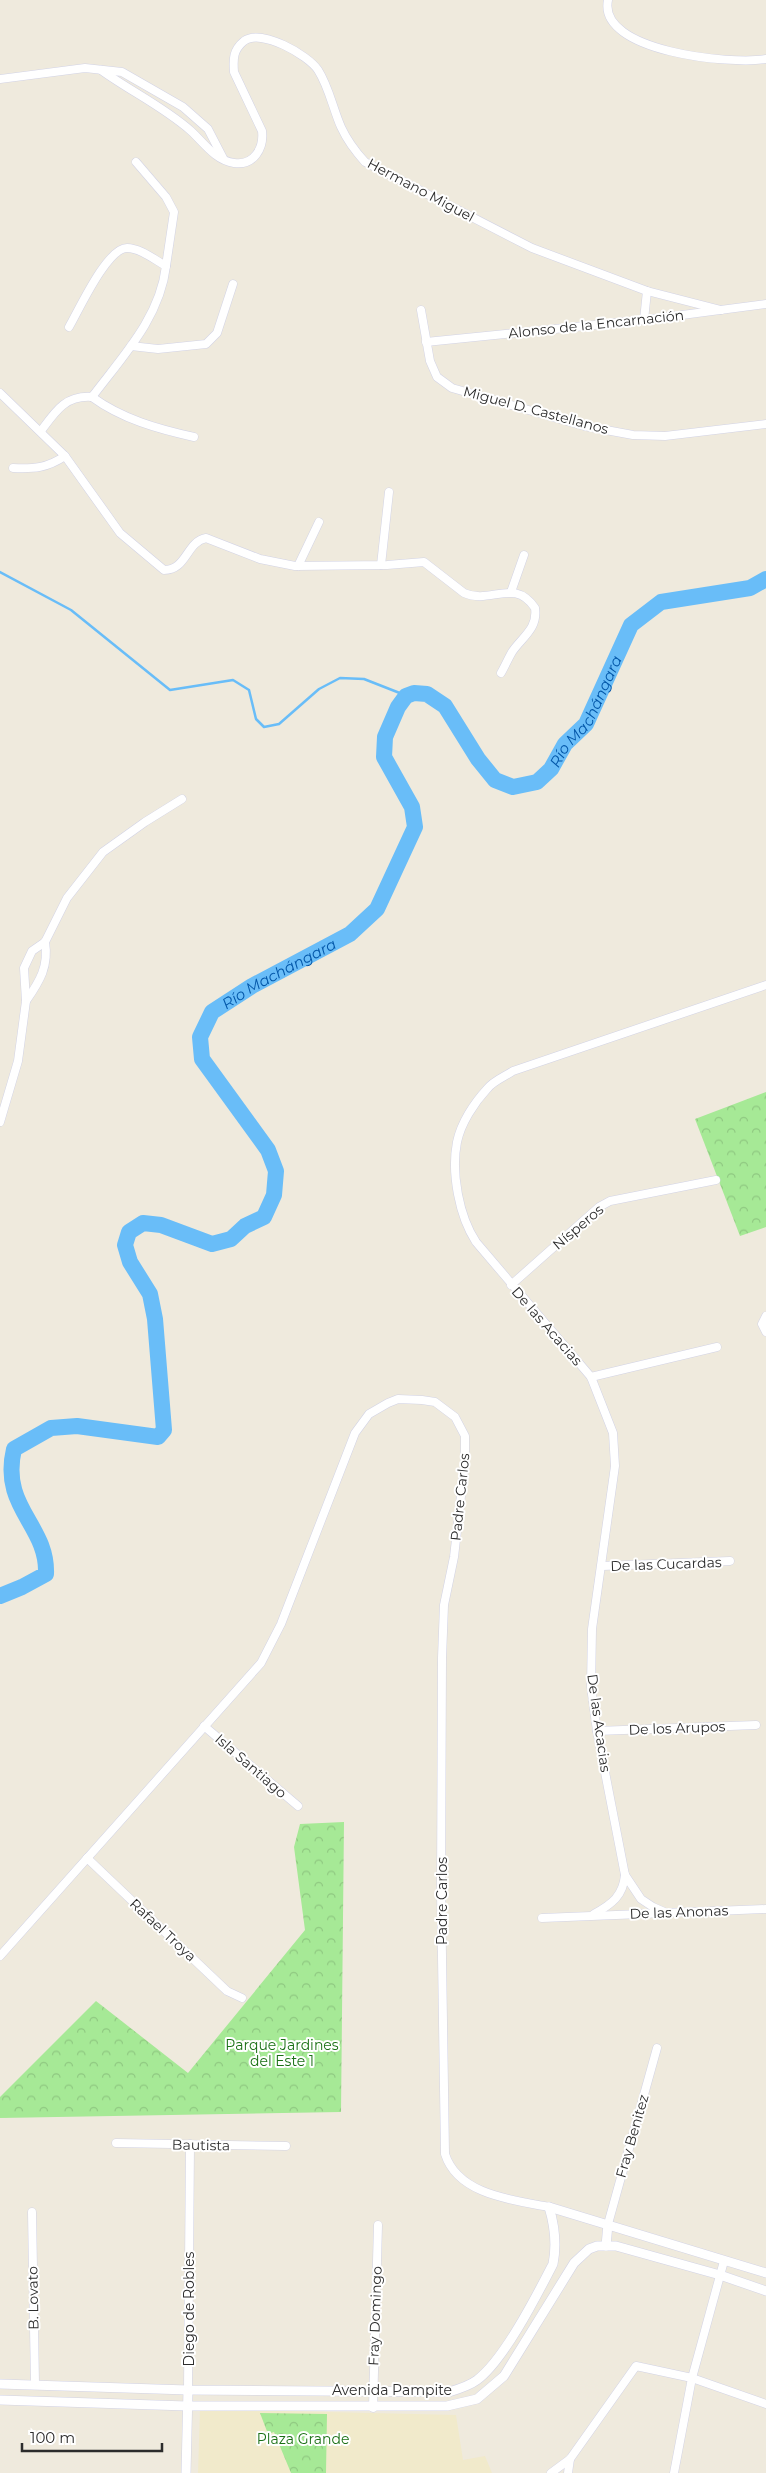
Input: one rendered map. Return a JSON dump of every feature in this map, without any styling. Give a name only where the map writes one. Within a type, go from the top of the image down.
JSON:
[{"type":"street","points":[[608,0],[607,12],[614,25],[623,33],[658,48],[710,60],[750,62],[766,59]]},
{"type":"street","name":"Hermano Miguel","points":[[223,158],[235,163],[251,160],[260,151],[263,140],[262,131],[234,72],[235,50],[245,40],[252,38],[279,42],[317,68],[341,127],[351,146],[365,162],[532,248],[646,291],[721,310]]},
{"type":"street","points":[[0,79],[84,68],[122,72],[183,107],[208,129],[223,158]]},
{"type":"street","points":[[101,70],[190,130],[215,155],[223,158]]},
{"type":"street","points":[[92,397],[131,346],[160,298],[164,286],[174,212],[166,197],[136,162]]},
{"type":"street","points":[[69,327],[98,276],[117,250],[134,249],[166,266]]},
{"type":"street","points":[[131,346],[158,349],[206,344],[217,334],[233,284]]},
{"type":"street","points":[[644,320],[646,291]]},
{"type":"street","name":"Alonso de la Encarnación","points":[[426,342],[644,320],[766,304]]},
{"type":"street","name":"Miguel D. Castellanos","points":[[421,310],[430,361],[438,377],[452,388],[584,426],[633,435],[666,436],[766,424]]},
{"type":"street","points":[[0,393],[65,456],[120,533],[164,570],[172,570],[181,564],[195,543],[206,538],[260,559],[298,566],[381,565],[424,562],[464,594],[472,597],[511,592],[520,594],[535,608],[536,619],[532,628],[512,652],[501,673]]},
{"type":"street","points":[[40,431],[66,402],[79,396],[92,397],[131,420],[194,437]]},
{"type":"street","points":[[13,468],[38,469],[65,456]]},
{"type":"street","points":[[381,565],[389,492]]},
{"type":"street","points":[[298,566],[318,522]]},
{"type":"street","points":[[511,592],[524,555]]},
{"type":"street","points":[[0,1122],[18,1061],[26,1001],[24,968],[32,951],[45,942],[68,898],[103,852],[145,822],[182,799]]},
{"type":"street","points":[[26,1001],[41,981],[46,964],[45,942]]},
{"type":"street","name":"De las Acacias","points":[[625,1875],[597,1731],[591,1687],[592,1629],[602,1566],[616,1449],[613,1433],[591,1377],[511,1285],[466,1227],[456,1185],[457,1142],[468,1113],[488,1087],[512,1071],[766,985]]},
{"type":"street","name":"Nísperos","points":[[511,1285],[599,1207],[610,1201],[716,1180]]},
{"type":"street","points":[[766,1316],[762,1324],[766,1332]]},
{"type":"street","points":[[591,1377],[717,1347]]},
{"type":"street","name":"Padre Carlos","points":[[0,1956],[261,1664],[270,1650],[355,1433],[369,1414],[388,1403],[398,1400],[435,1402],[456,1417],[465,1436],[465,1461],[454,1557],[444,1605],[442,1658],[441,1891],[445,2154],[449,2166],[456,2176],[470,2185],[485,2191],[550,2207]]},
{"type":"street","name":"De las Cucardas","points":[[602,1566],[730,1562]]},
{"type":"street","name":"De los Arupos","points":[[597,1731],[756,1725]]},
{"type":"street","name":"Isla Santiago","points":[[204,1726],[298,1806]]},
{"type":"street","name":"Rafael Troya","points":[[87,1858],[227,1991],[242,1998]]},
{"type":"street","points":[[625,1875],[641,1899],[653,1908],[669,1914]]},
{"type":"street","points":[[593,1914],[616,1900],[624,1885],[625,1875]]},
{"type":"street","name":"De las Anonas","points":[[542,1918],[593,1914],[669,1914],[766,1909]]},
{"type":"street","name":"Fray Benitez","points":[[608,2224],[657,2048]]},
{"type":"street","name":"Bautista","points":[[116,2143],[286,2146]]},
{"type":"street","name":"Diego de Robles","points":[[186,2473],[190,2144]]},
{"type":"street","points":[[550,2207],[766,2273]]},
{"type":"street","name":"Avenida Pampite","points":[[0,2384],[188,2390],[449,2392],[476,2382],[487,2372],[500,2356],[544,2281],[553,2264],[556,2248],[555,2226],[550,2207]]},
{"type":"street","name":"B. Lovato","points":[[32,2212],[35,2384]]},
{"type":"street","points":[[606,2246],[608,2224]]},
{"type":"street","name":"Fray Domingo","points":[[372,2408],[378,2225]]},
{"type":"street","name":"Avenida Pampite","points":[[0,2400],[187,2406],[372,2408],[447,2406],[477,2399],[504,2376],[580,2255],[589,2249],[606,2246],[633,2250],[720,2275],[766,2291]]},
{"type":"street","points":[[674,2473],[692,2378],[724,2261]]},
{"type":"street","points":[[544,2281],[559,2288]]},
{"type":"street","points":[[551,2473],[570,2459],[636,2366],[692,2378],[766,2404]]},
{"type":"street","points":[[35,2384],[35,2402]]},
{"type":"street","points":[[568,2473],[570,2459]]},
{"type":"shaded area","points":[[200,2409],[456,2415],[463,2460],[485,2456],[492,2473],[198,2473]]},
{"type":"green space","points":[[766,1092],[766,1227],[740,1236],[695,1119]]},
{"type":"green space","name":"Parque Jardines del Este 1","points":[[344,1822],[341,2112],[0,2118],[0,2097],[96,2001],[188,2073],[305,1930],[294,1847],[300,1824]]},
{"type":"green space","name":"Plaza Grande","points":[[260,2413],[327,2414],[326,2473],[291,2473],[274,2432],[268,2434]]},
{"type":"waterway","points":[[0,572],[71,610],[170,690],[233,680],[249,690],[256,719],[264,727],[279,724],[319,689],[340,678],[364,679],[415,699]]},
{"type":"waterway","name":"Río Machángara","points":[[0,1596],[46,1574],[45,1557],[40,1542],[18,1502],[13,1487],[11,1469],[14,1449],[51,1428],[77,1426],[158,1437],[164,1430],[155,1319],[150,1294],[130,1262],[125,1245],[129,1232],[143,1223],[161,1225],[212,1244],[231,1239],[245,1226],[264,1217],[274,1195],[276,1171],[268,1150],[202,1059],[200,1037],[212,1012],[252,986],[350,934],[377,909],[415,827],[412,807],[384,757],[385,737],[398,707],[406,696],[414,693],[427,694],[445,706],[478,759],[495,780],[513,787],[537,782],[551,769],[565,744],[586,724],[631,625],[661,602],[750,588],[766,579]]}]
